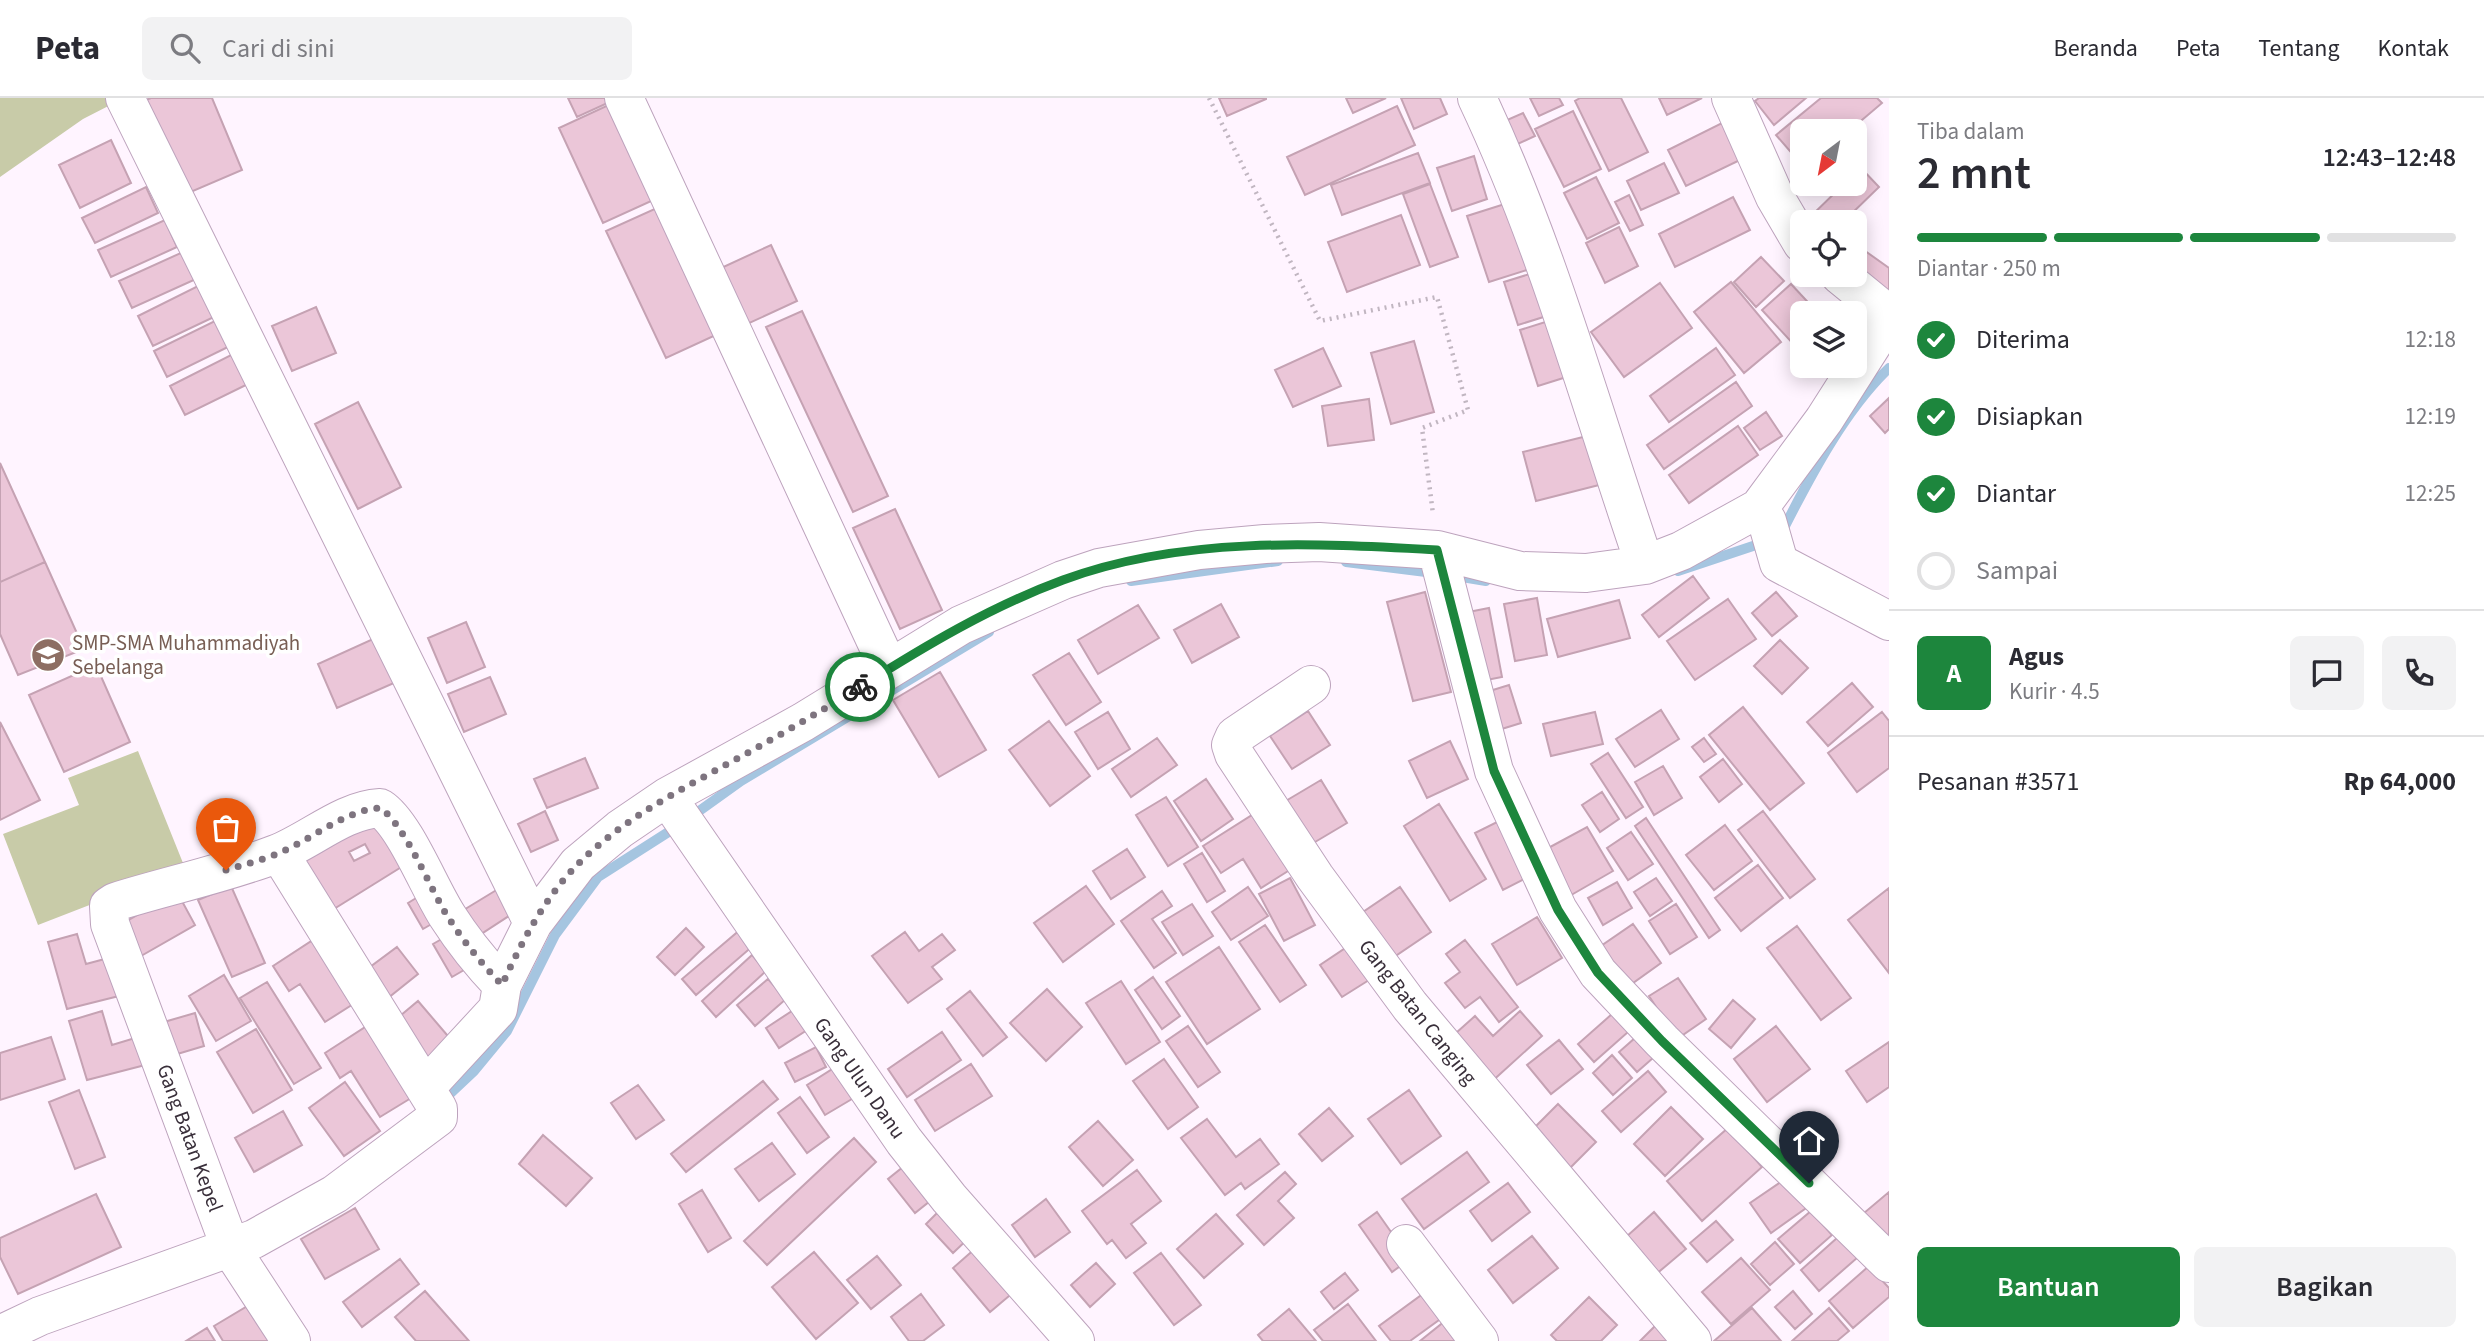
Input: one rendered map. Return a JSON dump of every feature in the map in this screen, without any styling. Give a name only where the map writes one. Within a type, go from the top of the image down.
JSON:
[{"type":"street","points":[[125,98],[533,923]]},
{"type":"street","points":[[624,98],[889,669]]},
{"type":"street","points":[[1477,98],[1509,166],[1556,289],[1645,565]]},
{"type":"street","points":[[1731,98],[1775,197],[1790,223]]},
{"type":"street","points":[[432,1099],[498,1009],[502,985],[533,923],[578,864],[620,829],[680,817],[803,722],[961,625],[1063,580],[1099,568],[1199,550],[1319,542],[1442,568],[1586,573],[1645,565],[1763,514],[1889,317],[1854,287]]},
{"type":"street","points":[[1763,514],[1779,563],[1889,621]]},
{"type":"street","points":[[1442,568],[1494,771],[1558,910],[1598,973],[1662,1041],[1889,1263]]},
{"type":"street","name":"Gang Batan Canging","points":[[1311,685],[1235,736],[1231,745],[1234,754],[1315,877],[1410,1006],[1692,1341]]},
{"type":"street","points":[[2,1336],[51,1311],[227,1239],[280,1226],[335,1194],[438,1117],[432,1099],[279,853],[368,808],[380,808],[394,821],[448,918],[482,964],[502,985]]},
{"type":"street","name":"Gang Ulun Danu","points":[[680,817],[904,1141],[957,1208],[1075,1341]]},
{"type":"street","name":"Gang Batan Kepel","points":[[279,853],[115,902],[107,912],[227,1239],[291,1341]]},
{"type":"street","points":[[1406,1244],[1479,1341]]},
{"type":"path","points":[[1209,98],[1320,321],[1437,297],[1468,410],[1422,428],[1442,568]]},
{"type":"green space","points":[[0,98],[124,98],[83,119],[0,177]]},
{"type":"green space","points":[[138,751],[185,868],[38,925],[3,834],[79,805],[68,778]]},
{"type":"building","points":[[212,98],[242,170],[186,194],[146,100]]},
{"type":"building","points":[[568,98],[611,98],[612,101],[577,117]]},
{"type":"building","points":[[1219,98],[1266,98],[1266,99],[1227,116]]},
{"type":"building","points":[[1346,98],[1386,98],[1353,113]]},
{"type":"building","points":[[1401,98],[1440,98],[1447,114],[1414,129]]},
{"type":"building","points":[[1530,98],[1559,98],[1563,105],[1539,116]]},
{"type":"building","points":[[1580,98],[1621,98],[1648,152],[1609,171],[1575,101]]},
{"type":"building","points":[[1659,98],[1702,98],[1667,115]]},
{"type":"building","points":[[1759,98],[1806,98],[1774,125],[1755,101]]},
{"type":"building","points":[[1821,98],[1877,98],[1882,103],[1863,119],[1795,119]]},
{"type":"building","points":[[615,102],[660,197],[603,223],[559,128]]},
{"type":"building","points":[[1397,106],[1415,145],[1305,195],[1287,157]]},
{"type":"building","points":[[1573,111],[1601,169],[1564,187],[1535,129]]},
{"type":"building","points":[[1523,113],[1535,136],[1509,148],[1498,124]]},
{"type":"building","points":[[1722,123],[1740,160],[1686,186],[1668,150]]},
{"type":"building","points":[[1790,123],[1790,151],[1776,135]]},
{"type":"building","points":[[111,140],[131,183],[80,208],[59,165]]},
{"type":"building","points":[[1418,153],[1430,183],[1342,215],[1331,185]]},
{"type":"building","points":[[1474,156],[1487,199],[1452,211],[1437,168]]},
{"type":"building","points":[[1664,163],[1679,193],[1641,210],[1627,181]]},
{"type":"building","points":[[1867,174],[1879,187],[1855,210],[1817,210],[1832,196],[1867,196]]},
{"type":"building","points":[[1596,177],[1619,223],[1587,239],[1564,193]]},
{"type":"building","points":[[1430,184],[1458,257],[1430,267],[1403,194]]},
{"type":"building","points":[[146,187],[158,213],[95,243],[82,218]]},
{"type":"building","points":[[1629,195],[1643,225],[1630,231],[1615,202]]},
{"type":"building","points":[[1733,197],[1750,230],[1675,267],[1659,234]]},
{"type":"building","points":[[1511,202],[1533,268],[1489,282],[1467,216]]},
{"type":"building","points":[[659,207],[718,334],[666,358],[606,231]]},
{"type":"building","points":[[1401,215],[1420,265],[1347,292],[1328,242]]},
{"type":"building","points":[[165,220],[177,247],[111,277],[98,250]]},
{"type":"building","points":[[1619,227],[1638,266],[1605,283],[1586,243]]},
{"type":"building","points":[[771,245],[797,301],[745,325],[719,269]]},
{"type":"building","points":[[183,252],[196,279],[132,308],[119,281]]},
{"type":"building","points":[[1867,252],[1889,268],[1889,290],[1881,301],[1867,287]]},
{"type":"building","points":[[1761,257],[1784,281],[1756,307],[1734,282]]},
{"type":"building","points":[[1539,271],[1553,314],[1518,325],[1504,282]]},
{"type":"building","points":[[1731,282],[1781,342],[1744,373],[1694,312]]},
{"type":"building","points":[[1660,283],[1692,328],[1624,377],[1591,332]]},
{"type":"building","points":[[200,285],[216,316],[153,346],[138,316]]},
{"type":"building","points":[[1790,285],[1807,301],[1790,301],[1790,340],[1762,310]]},
{"type":"building","points":[[316,307],[336,353],[292,371],[272,326]]},
{"type":"building","points":[[802,311],[888,496],[853,512],[766,327]]},
{"type":"building","points":[[221,318],[234,344],[167,377],[154,351]]},
{"type":"building","points":[[1558,318],[1576,374],[1538,386],[1520,330]]},
{"type":"building","points":[[1414,341],[1434,412],[1391,424],[1371,353]]},
{"type":"building","points":[[1323,348],[1341,386],[1293,407],[1275,370]]},
{"type":"building","points":[[1716,348],[1735,375],[1669,422],[1650,396]]},
{"type":"building","points":[[235,353],[250,383],[185,415],[170,386]]},
{"type":"building","points":[[1736,382],[1752,406],[1664,469],[1647,445]]},
{"type":"building","points":[[1889,398],[1889,429],[1885,433],[1870,416]]},
{"type":"building","points":[[1369,399],[1374,440],[1328,446],[1322,406]]},
{"type":"building","points":[[358,402],[401,487],[358,509],[315,424]]},
{"type":"building","points":[[1766,412],[1782,436],[1760,450],[1744,428]]},
{"type":"building","points":[[1738,426],[1758,455],[1689,503],[1669,475]]},
{"type":"building","points":[[1591,435],[1603,484],[1536,501],[1523,452]]},
{"type":"building","points":[[0,463],[45,562],[0,582]]},
{"type":"building","points":[[895,509],[942,610],[900,629],[853,528]]},
{"type":"building","points":[[45,562],[84,649],[18,675],[0,634],[0,582]]},
{"type":"building","points":[[1693,576],[1709,598],[1659,637],[1642,615]]},
{"type":"building","points":[[1425,592],[1451,692],[1413,701],[1387,602]]},
{"type":"building","points":[[1776,592],[1797,616],[1772,636],[1752,613]]},
{"type":"building","points":[[1537,598],[1547,655],[1515,661],[1504,604]]},
{"type":"building","points":[[1728,599],[1756,639],[1695,680],[1667,641]]},
{"type":"building","points":[[1619,600],[1630,638],[1558,657],[1547,619]]},
{"type":"building","points":[[1221,604],[1239,637],[1192,663],[1174,630]]},
{"type":"building","points":[[1138,605],[1159,638],[1098,674],[1078,640]]},
{"type":"building","points":[[1489,608],[1502,677],[1471,683],[1458,614]]},
{"type":"building","points":[[466,622],[485,667],[447,683],[428,638]]},
{"type":"building","points":[[373,639],[394,683],[337,708],[318,664]]},
{"type":"building","points":[[1780,640],[1808,668],[1782,694],[1754,666]]},
{"type":"building","points":[[1069,653],[1101,702],[1066,725],[1033,675]]},
{"type":"building","points":[[96,665],[130,742],[64,772],[29,695]]},
{"type":"building","points":[[940,672],[986,750],[939,777],[893,700]]},
{"type":"building","points":[[490,677],[506,714],[464,732],[448,694]]},
{"type":"building","points":[[1852,683],[1873,707],[1828,746],[1807,722]]},
{"type":"building","points":[[1509,685],[1521,723],[1492,732],[1480,694]]},
{"type":"building","points":[[1743,707],[1804,783],[1770,810],[1709,735]]},
{"type":"building","points":[[1661,710],[1679,739],[1635,767],[1616,739]]},
{"type":"building","points":[[1308,711],[1330,745],[1292,769],[1270,736]]},
{"type":"building","points":[[1108,712],[1130,749],[1098,769],[1075,732]]},
{"type":"building","points":[[1595,712],[1603,744],[1551,756],[1543,724]]},
{"type":"building","points":[[1882,712],[1889,721],[1889,768],[1857,792],[1828,753]]},
{"type":"building","points":[[1049,721],[1090,776],[1050,806],[1009,750]]},
{"type":"building","points":[[0,722],[40,800],[0,820]]},
{"type":"building","points":[[1157,738],[1177,765],[1131,797],[1112,769]]},
{"type":"building","points":[[1704,738],[1716,754],[1704,762],[1692,747]]},
{"type":"building","points":[[1450,741],[1468,779],[1427,798],[1409,761]]},
{"type":"building","points":[[1608,753],[1643,807],[1626,818],[1591,764]]},
{"type":"building","points":[[585,758],[598,788],[547,808],[534,779]]},
{"type":"building","points":[[1723,759],[1742,784],[1719,802],[1700,777]]},
{"type":"building","points":[[1663,766],[1682,798],[1654,815],[1635,782]]},
{"type":"building","points":[[1206,779],[1233,819],[1201,841],[1174,801]]},
{"type":"building","points":[[1321,780],[1347,823],[1310,845],[1284,802]]},
{"type":"building","points":[[1602,792],[1619,819],[1600,832],[1582,805]]},
{"type":"building","points":[[1166,797],[1198,847],[1168,866],[1136,815]]},
{"type":"building","points":[[1439,804],[1486,879],[1450,901],[1404,826]]},
{"type":"building","points":[[1260,810],[1296,866],[1261,888],[1243,859],[1221,873],[1203,846]]},
{"type":"building","points":[[545,811],[558,840],[531,852],[518,824]]},
{"type":"building","points":[[1763,811],[1815,879],[1790,898],[1738,830]]},
{"type":"building","points":[[1646,818],[1720,930],[1709,938],[1635,826]]},
{"type":"building","points":[[1503,819],[1532,875],[1503,890],[1475,833]]},
{"type":"building","points":[[373,821],[403,866],[321,917],[304,861]],"holes":[[[365,844],[370,853],[354,861],[349,852]]]},
{"type":"building","points":[[1725,825],[1752,861],[1714,890],[1686,855]]},
{"type":"building","points":[[1587,827],[1613,871],[1566,898],[1539,853]]},
{"type":"building","points":[[1631,832],[1653,864],[1628,880],[1607,848]]},
{"type":"building","points":[[1127,849],[1145,877],[1111,899],[1093,871]]},
{"type":"building","points":[[1202,853],[1225,891],[1207,902],[1184,864]]},
{"type":"building","points":[[1758,865],[1783,898],[1741,931],[1715,898]]},
{"type":"building","points":[[1290,878],[1315,925],[1284,941],[1259,894]]},
{"type":"building","points":[[1656,878],[1672,901],[1650,916],[1634,892]]},
{"type":"building","points":[[1617,882],[1632,908],[1603,925],[1588,898]]},
{"type":"building","points":[[231,886],[265,963],[232,977],[198,900]]},
{"type":"building","points":[[503,886],[518,910],[478,936],[462,911]]},
{"type":"building","points":[[1086,886],[1114,924],[1063,962],[1034,923]]},
{"type":"building","points":[[1248,887],[1268,916],[1231,940],[1212,912]]},
{"type":"building","points":[[1400,887],[1431,932],[1388,961],[1357,916]]},
{"type":"building","points":[[1889,888],[1889,973],[1848,920]]},
{"type":"building","points":[[1162,891],[1172,906],[1152,919],[1176,953],[1154,968],[1121,921]]},
{"type":"building","points":[[177,892],[195,925],[134,960],[115,928]]},
{"type":"building","points":[[426,892],[442,918],[423,929],[408,903]]},
{"type":"building","points":[[1192,904],[1213,936],[1183,955],[1162,922]]},
{"type":"building","points":[[1676,904],[1697,937],[1670,954],[1649,921]]},
{"type":"building","points":[[1537,917],[1562,958],[1517,985],[1492,944]]},
{"type":"building","points":[[1633,924],[1661,963],[1626,988],[1598,948]]},
{"type":"building","points":[[1265,925],[1306,985],[1280,1002],[1239,942]]},
{"type":"building","points":[[1797,926],[1851,998],[1821,1020],[1767,948]]},
{"type":"building","points":[[686,928],[704,947],[675,975],[657,957]]},
{"type":"building","points":[[741,929],[754,945],[696,995],[682,979]]},
{"type":"building","points":[[905,932],[919,951],[942,934],[955,950],[932,967],[942,979],[908,1003],[872,956]]},
{"type":"building","points":[[452,933],[471,966],[452,977],[433,944]]},
{"type":"building","points":[[77,934],[86,964],[116,956],[127,994],[67,1009],[48,942]]},
{"type":"building","points":[[316,938],[358,1001],[325,1022],[300,984],[289,991],[273,966]]},
{"type":"building","points":[[1465,940],[1518,1007],[1499,1022],[1480,997],[1465,1008],[1445,983],[1460,972],[1446,954]]},
{"type":"building","points":[[397,947],[418,974],[388,998],[366,970]]},
{"type":"building","points":[[1219,947],[1260,1009],[1207,1044],[1166,982]]},
{"type":"building","points":[[1347,947],[1369,980],[1342,997],[1320,965]]},
{"type":"building","points":[[752,955],[766,971],[716,1017],[702,1001]]},
{"type":"building","points":[[224,975],[251,1021],[216,1041],[189,996]]},
{"type":"building","points":[[1153,977],[1180,1016],[1162,1029],[1135,990]]},
{"type":"building","points":[[1678,978],[1706,1019],[1677,1039],[1649,996]]},
{"type":"building","points":[[768,979],[786,999],[755,1026],[737,1005]]},
{"type":"building","points":[[1121,981],[1160,1042],[1126,1064],[1086,1003]]},
{"type":"building","points":[[267,982],[321,1068],[294,1084],[240,998]]},
{"type":"building","points":[[1047,989],[1082,1027],[1046,1061],[1010,1023]]},
{"type":"building","points":[[970,991],[1007,1037],[983,1056],[947,1009]]},
{"type":"building","points":[[1733,1000],[1755,1019],[1731,1048],[1709,1029]]},
{"type":"building","points":[[418,1001],[453,1042],[423,1067],[388,1026]]},
{"type":"building","points":[[804,1003],[818,1023],[779,1048],[766,1028]]},
{"type":"building","points":[[102,1011],[112,1045],[145,1035],[153,1063],[87,1080],[69,1021]]},
{"type":"building","points":[[1520,1011],[1542,1036],[1489,1084],[1447,1041],[1475,1016],[1493,1036]]},
{"type":"building","points":[[195,1013],[204,1046],[174,1055],[164,1022]]},
{"type":"building","points":[[1612,1014],[1628,1032],[1594,1062],[1578,1044]]},
{"type":"building","points":[[373,1022],[416,1095],[380,1117],[351,1071],[340,1078],[325,1053]]},
{"type":"building","points":[[1188,1026],[1220,1072],[1198,1087],[1166,1041]]},
{"type":"building","points":[[1776,1026],[1810,1069],[1767,1102],[1734,1059]]},
{"type":"building","points":[[256,1029],[292,1090],[253,1113],[217,1052]]},
{"type":"building","points":[[942,1032],[961,1060],[907,1097],[888,1069]]},
{"type":"building","points":[[51,1037],[65,1079],[0,1100],[0,1053]]},
{"type":"building","points":[[1635,1038],[1653,1058],[1637,1072],[1619,1052]]},
{"type":"building","points":[[1559,1040],[1583,1069],[1551,1094],[1527,1065]]},
{"type":"building","points":[[1889,1042],[1889,1087],[1867,1102],[1846,1071]]},
{"type":"building","points":[[816,1047],[826,1067],[795,1082],[785,1063]]},
{"type":"building","points":[[1612,1055],[1632,1078],[1613,1095],[1593,1073]]},
{"type":"building","points":[[1164,1059],[1198,1107],[1168,1129],[1133,1081]]},
{"type":"building","points":[[971,1064],[992,1096],[935,1131],[915,1100]]},
{"type":"building","points":[[834,1068],[852,1099],[825,1115],[807,1085]]},
{"type":"building","points":[[1648,1071],[1666,1092],[1621,1132],[1602,1111]]},
{"type":"building","points":[[763,1081],[778,1099],[686,1172],[671,1154]]},
{"type":"building","points":[[345,1082],[380,1131],[344,1156],[309,1108]]},
{"type":"building","points":[[638,1085],[664,1120],[636,1139],[611,1103]]},
{"type":"building","points":[[79,1090],[105,1157],[75,1169],[49,1102]]},
{"type":"building","points":[[1409,1090],[1441,1136],[1401,1164],[1368,1119]]},
{"type":"building","points":[[800,1097],[829,1137],[807,1153],[778,1113]]},
{"type":"building","points":[[1558,1104],[1596,1142],[1566,1172],[1528,1134]]},
{"type":"building","points":[[1671,1107],[1703,1139],[1665,1176],[1634,1144]]},
{"type":"building","points":[[1329,1108],[1353,1136],[1322,1161],[1299,1134]]},
{"type":"building","points":[[283,1111],[302,1145],[254,1172],[235,1138]]},
{"type":"building","points":[[1207,1119],[1236,1157],[1260,1139],[1279,1164],[1245,1189],[1241,1183],[1225,1195],[1181,1138]]},
{"type":"building","points":[[1098,1121],[1133,1160],[1103,1186],[1069,1147]]},
{"type":"building","points":[[1728,1128],[1762,1167],[1702,1221],[1667,1181]]},
{"type":"building","points":[[543,1135],[592,1178],[566,1206],[519,1164]]},
{"type":"building","points":[[854,1138],[876,1162],[767,1265],[744,1241]]},
{"type":"building","points":[[772,1143],[795,1174],[759,1201],[735,1169]]},
{"type":"building","points":[[1467,1152],[1489,1182],[1424,1229],[1402,1199]]},
{"type":"building","points":[[908,1163],[935,1197],[915,1213],[888,1179]]},
{"type":"building","points":[[1137,1170],[1161,1201],[1131,1224],[1146,1243],[1126,1258],[1112,1240],[1107,1244],[1082,1211]]},
{"type":"building","points":[[1285,1172],[1296,1184],[1278,1201],[1294,1218],[1264,1245],[1237,1215]]},
{"type":"building","points":[[1788,1177],[1809,1206],[1771,1233],[1750,1203]]},
{"type":"building","points":[[1508,1183],[1530,1212],[1492,1241],[1470,1211]]},
{"type":"building","points":[[702,1190],[731,1238],[708,1252],[679,1204]]},
{"type":"building","points":[[1889,1192],[1889,1243],[1864,1213]]},
{"type":"building","points":[[96,1194],[121,1247],[18,1294],[0,1257],[0,1238]]},
{"type":"building","points":[[1046,1199],[1070,1232],[1035,1257],[1012,1225]]},
{"type":"building","points":[[945,1205],[973,1234],[953,1253],[926,1224]]},
{"type":"building","points":[[355,1208],[379,1249],[325,1279],[301,1239]]},
{"type":"building","points":[[1811,1211],[1832,1235],[1800,1263],[1778,1239]]},
{"type":"building","points":[[1377,1212],[1410,1259],[1392,1272],[1359,1225]]},
{"type":"building","points":[[1654,1212],[1686,1249],[1648,1281],[1617,1245]]},
{"type":"building","points":[[1216,1214],[1243,1244],[1204,1278],[1177,1249]]},
{"type":"building","points":[[1716,1221],[1733,1240],[1707,1262],[1690,1243]]},
{"type":"building","points":[[1846,1230],[1865,1251],[1819,1291],[1801,1270]]},
{"type":"building","points":[[1532,1236],[1558,1268],[1513,1303],[1488,1270]]},
{"type":"building","points":[[1775,1242],[1794,1264],[1770,1285],[1751,1264]]},
{"type":"building","points":[[977,1247],[1015,1291],[990,1312],[953,1268]]},
{"type":"building","points":[[814,1252],[858,1303],[816,1339],[772,1287]]},
{"type":"building","points":[[1161,1253],[1201,1305],[1174,1325],[1134,1273]]},
{"type":"building","points":[[877,1256],[901,1285],[871,1309],[847,1280]]},
{"type":"building","points":[[1741,1258],[1770,1290],[1731,1324],[1702,1292]]},
{"type":"building","points":[[400,1259],[419,1284],[362,1327],[343,1302]]},
{"type":"building","points":[[1096,1263],[1115,1284],[1090,1307],[1071,1285]]},
{"type":"building","points":[[1869,1266],[1889,1288],[1889,1297],[1853,1328],[1829,1301]]},
{"type":"building","points":[[1345,1273],[1358,1290],[1334,1309],[1321,1292]]},
{"type":"building","points":[[1431,1288],[1450,1312],[1410,1341],[1391,1341],[1379,1326]]},
{"type":"building","points":[[425,1291],[469,1341],[416,1341],[395,1317]]},
{"type":"building","points":[[1793,1291],[1812,1314],[1795,1329],[1775,1307]]},
{"type":"building","points":[[921,1294],[944,1325],[923,1341],[909,1341],[891,1317]]},
{"type":"building","points":[[1589,1297],[1617,1325],[1601,1341],[1557,1341],[1551,1335]]},
{"type":"building","points":[[259,1299],[276,1341],[223,1341],[214,1326]]},
{"type":"building","points":[[1348,1304],[1376,1341],[1323,1341],[1314,1330]]},
{"type":"building","points":[[1752,1308],[1781,1341],[1714,1341]]},
{"type":"building","points":[[1829,1308],[1849,1331],[1837,1341],[1792,1341]]},
{"type":"building","points":[[1289,1309],[1316,1341],[1263,1341],[1258,1335]]},
{"type":"building","points":[[1450,1317],[1470,1341],[1420,1341]]},
{"type":"building","points":[[1656,1325],[1671,1341],[1640,1341]]},
{"type":"building","points":[[207,1328],[215,1341],[186,1341]]},
{"type":"waterway","points":[[1777,532],[1785,526],[1844,422],[1889,368]]},
{"type":"waterway","points":[[1678,571],[1765,542]]},
{"type":"waterway","points":[[1131,581],[1278,561]]},
{"type":"waterway","points":[[1346,562],[1434,573]]},
{"type":"waterway","points":[[1450,575],[1486,581]]},
{"type":"waterway","points":[[440,1103],[474,1071],[507,1031],[555,935],[598,877],[681,824],[741,781],[989,632]]},
{"type":"way so far","points":[[226,870],[279,853],[368,808],[380,808],[394,821],[448,918],[482,964],[502,985],[533,923],[561,884],[591,852],[667,797],[803,722],[860,687]]},
{"type":"place","name":"SMP-SMA Muhammadiyah Sebelanga","points":[[48,655]]},
{"type":"route","points":[[860,687],[961,625],[1063,580],[1099,568],[1199,550],[1265,544],[1319,542],[1437,550],[1494,771],[1558,910],[1598,973],[1662,1041],[1809,1183]]}]
